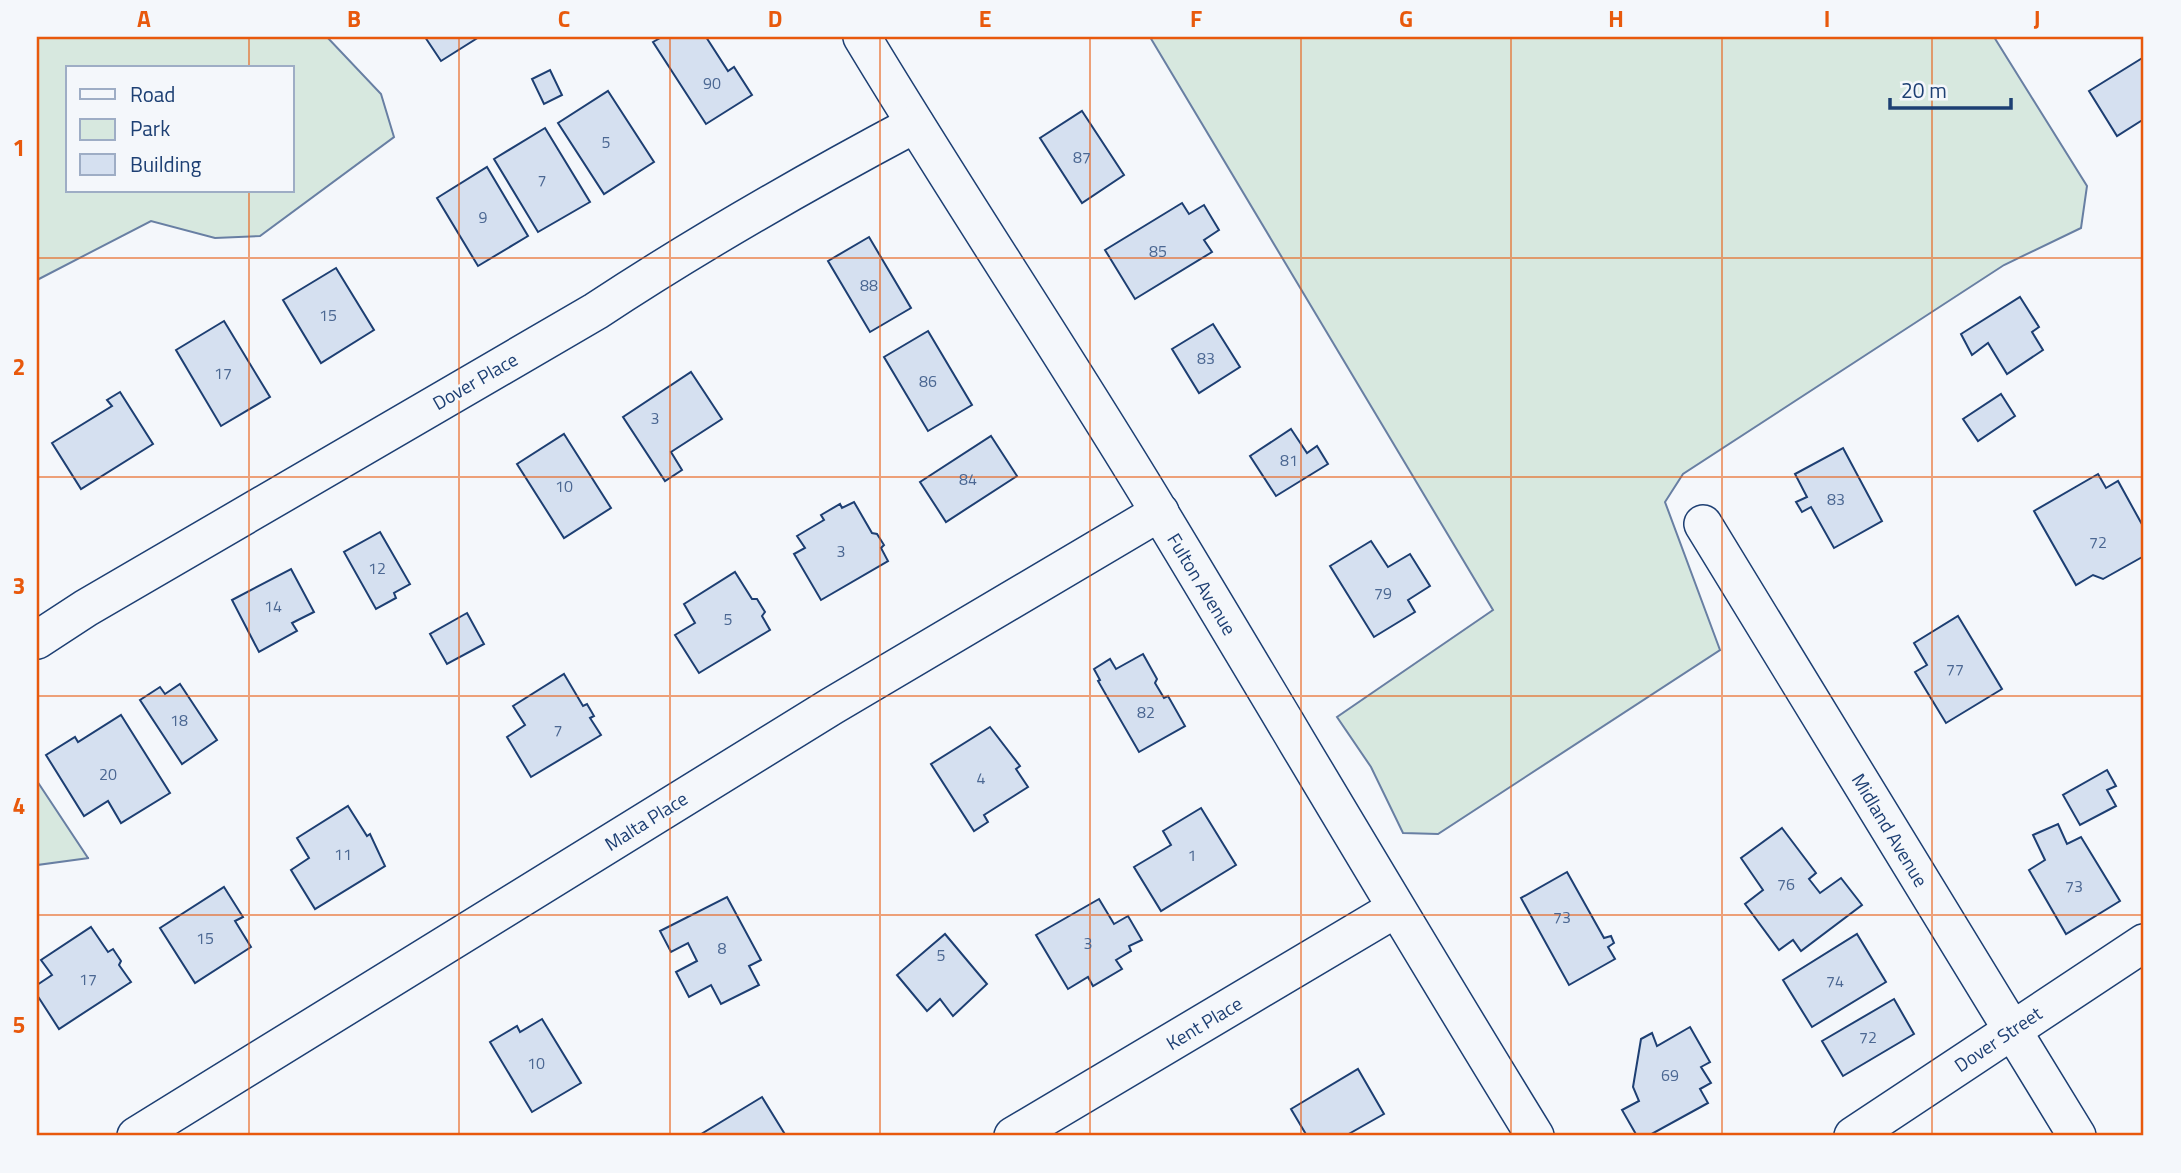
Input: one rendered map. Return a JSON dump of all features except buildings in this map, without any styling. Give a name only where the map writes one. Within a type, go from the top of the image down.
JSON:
[{"type":"street","name":"Fulton Avenue","points":[[862,37],[1160,512],[1395,909],[1535,1136]]},
{"type":"street","name":"Dover Place","points":[[37,640],[98,601],[596,311],[673,260],[915,124]]},
{"type":"street","name":"Malta Place","points":[[136,1136],[832,706],[1160,512]]},
{"type":"street","name":"Midland Avenue","points":[[1703,524],[2077,1136]]},
{"type":"street","name":"Kent Place","points":[[1013,1136],[1395,909]]},
{"type":"street","name":"Dover Street","points":[[1853,1136],[2144,943]]},
{"type":"green space","points":[[37,37],[327,37],[381,94],[394,137],[260,236],[215,238],[151,221],[37,280]]},
{"type":"green space","points":[[1150,37],[1994,37],[2087,186],[2081,228],[2004,265],[1683,474],[1665,502],[1720,650],[1438,834],[1403,833],[1371,767],[1337,717],[1493,610]]},
{"type":"green space","points":[[37,781],[88,858],[89,858],[37,865]]}]
